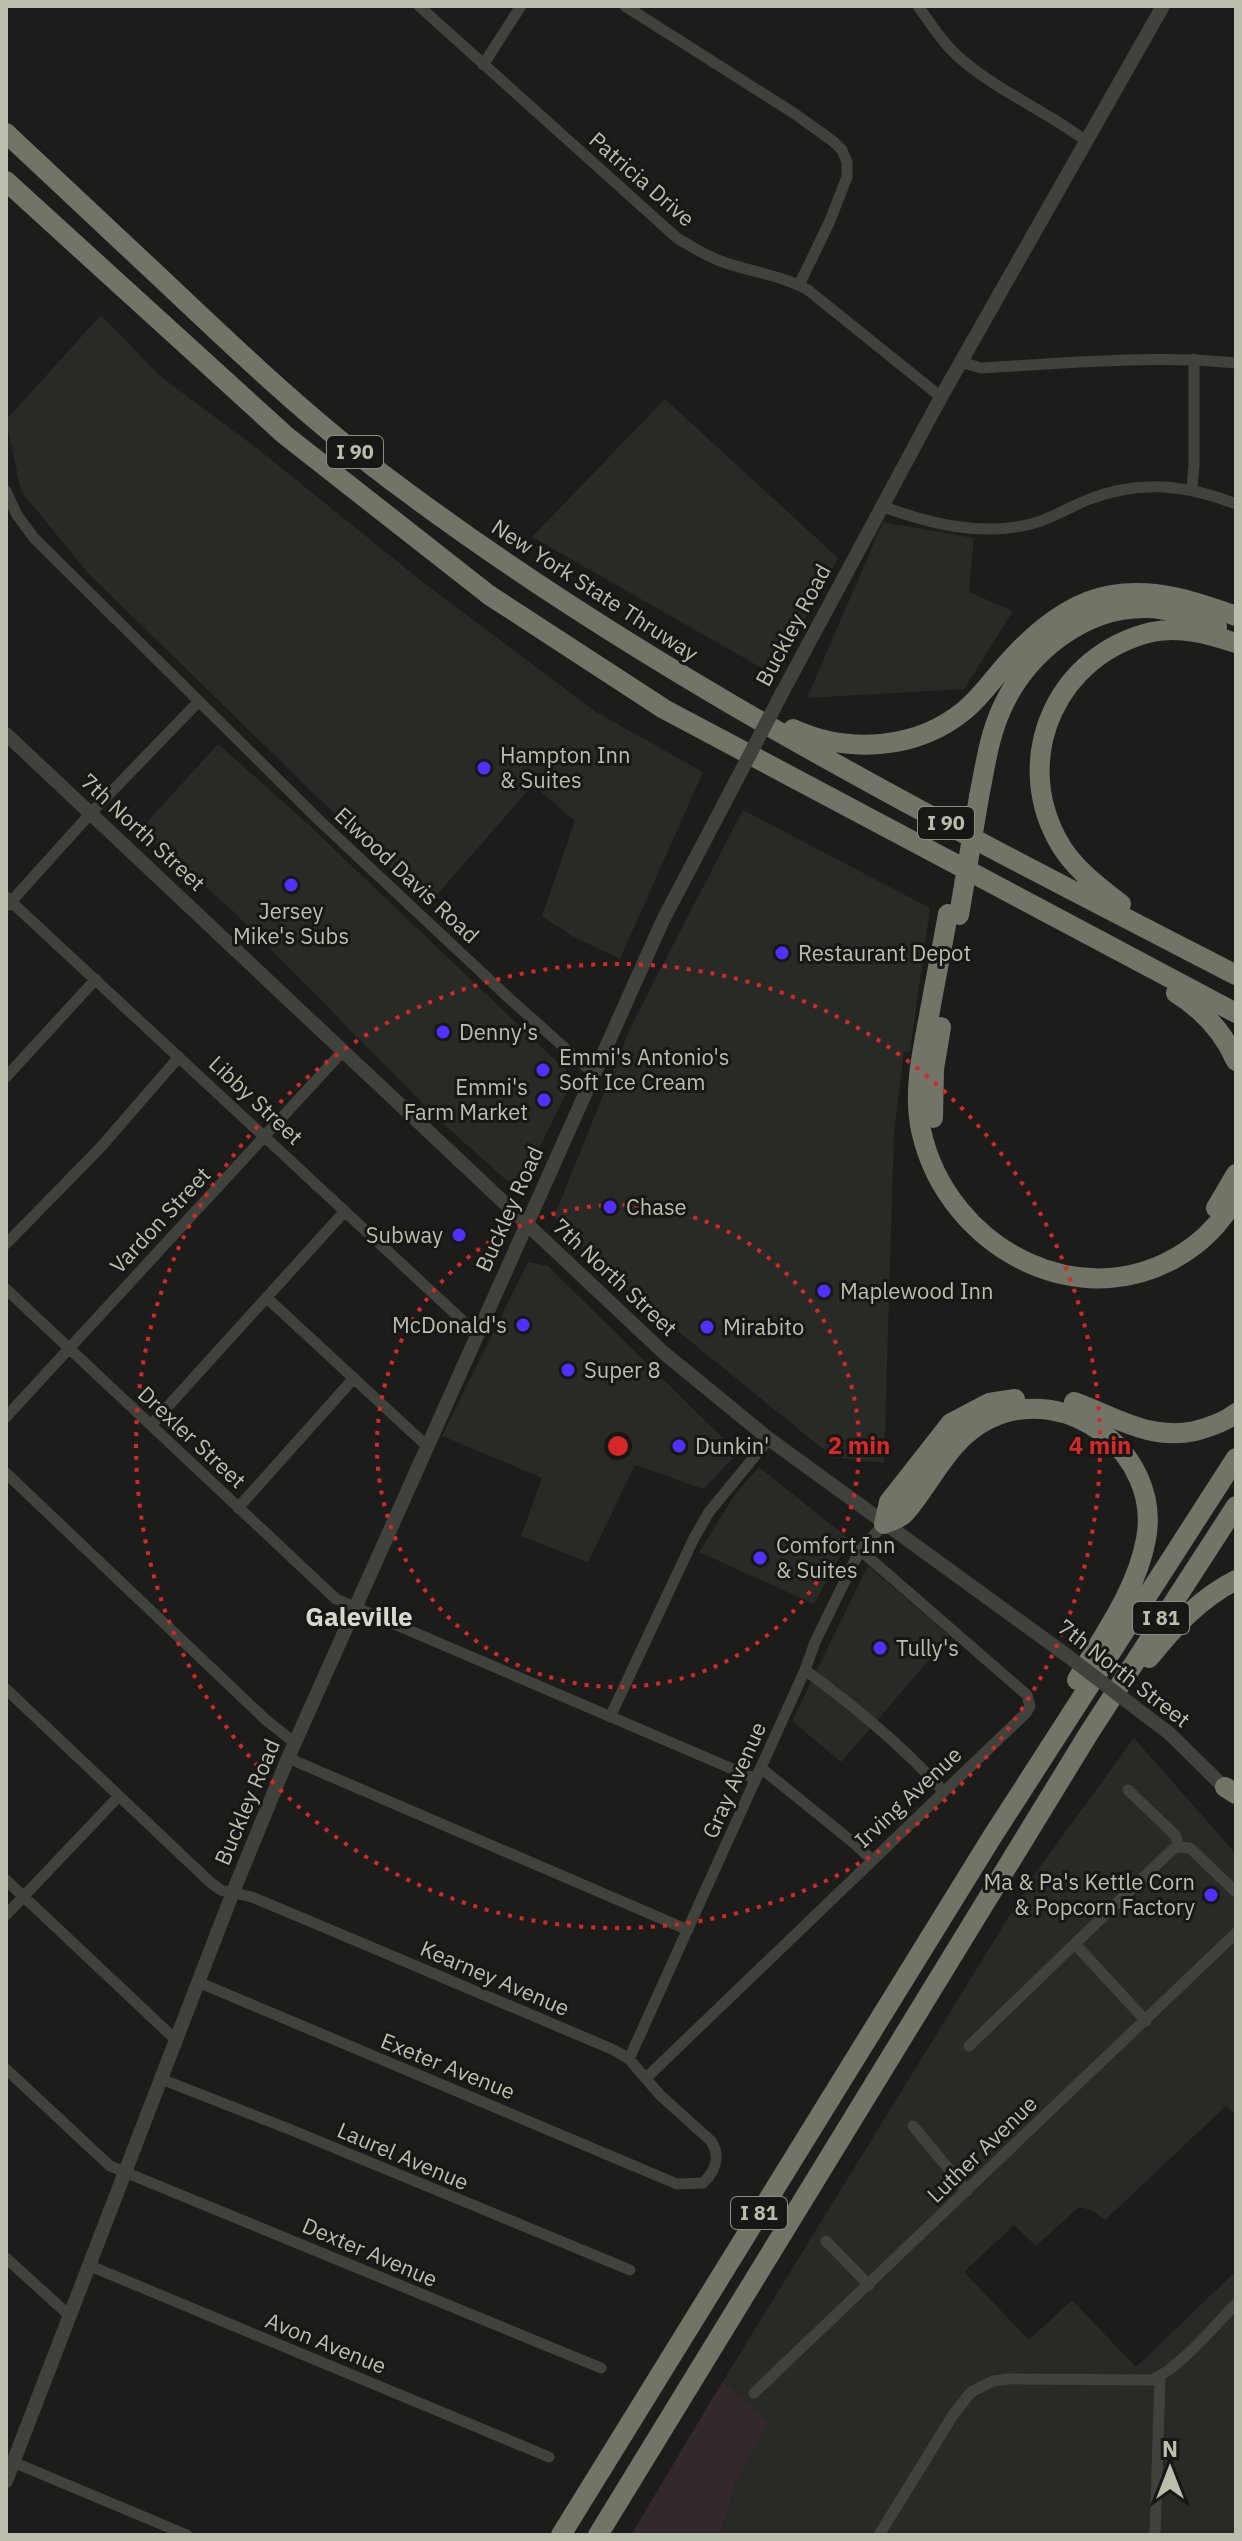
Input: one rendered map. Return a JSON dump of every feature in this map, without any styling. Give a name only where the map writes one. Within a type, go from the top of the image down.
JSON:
[{"type":"highway","name":"New York State Thruway","points":[[6,133],[228,342],[338,438],[403,490],[562,602],[794,742],[1236,975]]},
{"type":"highway","name":"I 90","points":[[6,181],[285,435],[489,595],[664,709],[1236,1013]]},
{"type":"highway","points":[[705,690],[807,736],[846,745],[884,745],[940,726],[965,710],[1042,628],[1088,602],[1138,593],[1164,594],[1236,616]]},
{"type":"highway","points":[[1236,634],[1192,617],[1149,608],[1126,609],[1097,616],[1069,630],[1031,663],[1003,706],[973,797],[954,914],[932,1104],[938,1147],[949,1174],[979,1217],[1020,1247],[1039,1257],[1061,1263],[1087,1267],[1114,1266],[1142,1260],[1168,1249],[1212,1214],[1236,1174]]},
{"type":"highway","points":[[1190,952],[1101,889],[1071,860],[1058,842],[1040,796],[1038,767],[1052,710],[1064,691],[1090,663],[1121,643],[1151,632],[1172,630],[1200,632],[1236,643]]},
{"type":"highway","points":[[973,797],[974,754],[986,715],[1000,685],[1026,644]]},
{"type":"highway","points":[[954,914],[921,1060],[918,1106],[927,1153],[938,1180],[969,1221],[990,1240],[1032,1266],[1086,1278],[1118,1277],[1146,1270],[1193,1247],[1214,1229],[1236,1200]]},
{"type":"highway","points":[[1111,946],[1195,1005],[1216,1026],[1236,1061]]},
{"type":"highway","points":[[884,1524],[889,1502],[945,1429],[970,1411],[989,1403],[1036,1396],[1065,1400],[1128,1426],[1168,1434],[1207,1428],[1236,1413]]},
{"type":"highway","points":[[884,1524],[904,1515],[952,1447],[970,1431],[1006,1412],[1034,1409],[1056,1411],[1086,1420],[1104,1432],[1128,1457],[1146,1502],[1147,1538],[1132,1582],[958,1892]]},
{"type":"highway","name":"I 81","points":[[561,2535],[958,1892],[1236,1458]]},
{"type":"highway","name":"I 81","points":[[598,2535],[1089,1733],[1236,1506]]},
{"type":"highway","points":[[1089,1733],[1188,1612],[1211,1593],[1236,1580]]},
{"type":"street","name":"Patricia Drive","points":[[419,6],[677,238],[714,258],[799,285],[941,397]]},
{"type":"street","points":[[483,65],[521,6]]},
{"type":"street","points":[[625,6],[795,114],[842,150],[847,162],[847,177],[799,285]]},
{"type":"street","points":[[918,6],[961,59],[1066,125],[1086,141]]},
{"type":"street","name":"Buckley Road","points":[[6,2481],[233,1892],[288,1758],[663,920],[881,506],[1163,6]]},
{"type":"street","points":[[961,362],[981,368],[1119,359],[1194,359],[1236,363]]},
{"type":"street","points":[[1192,489],[1194,359]]},
{"type":"street","points":[[881,506],[941,525],[982,529],[1031,524],[1111,493],[1149,487],[1192,489],[1236,504]]},
{"type":"street","name":"Elwood Davis Road","points":[[6,491],[17,515],[34,538],[344,844],[594,1074]]},
{"type":"street","points":[[8,902],[199,701]]},
{"type":"street","name":"7th North Street","points":[[6,734],[664,1353],[769,1439],[1169,1733],[1232,1794]]},
{"type":"street","name":"Libby Street","points":[[8,902],[96,979],[477,1334]]},
{"type":"street","points":[[6,1077],[96,979]]},
{"type":"street","name":"Vardon Street","points":[[6,1417],[344,1050]]},
{"type":"street","points":[[6,1244],[100,1148],[179,1057]]},
{"type":"street","points":[[151,1425],[345,1211]]},
{"type":"street","name":"Drexler Street","points":[[6,1289],[336,1599],[610,1717],[758,1774],[871,1859]]},
{"type":"street","points":[[267,1298],[427,1446]]},
{"type":"street","points":[[238,1508],[354,1378]]},
{"type":"street","points":[[610,1717],[694,1538],[715,1504],[769,1439]]},
{"type":"street","points":[[6,1473],[266,1720],[295,1743]]},
{"type":"street","name":"Gray Avenue","points":[[629,2059],[815,1642],[860,1550],[884,1524]]},
{"type":"street","name":"Irving Avenue","points":[[646,2078],[1026,1713],[1029,1698],[860,1550]]},
{"type":"street","points":[[805,1670],[835,1692],[943,1791]]},
{"type":"street","name":"Kearney Avenue","points":[[6,1689],[221,1890],[252,1897],[614,2050],[629,2059],[660,2095],[713,2144]]},
{"type":"street","points":[[288,1758],[688,1930]]},
{"type":"street","points":[[1128,1790],[1175,1835],[1179,1847]]},
{"type":"street","points":[[6,1915],[119,1796]]},
{"type":"street","points":[[969,2046],[1173,1849],[1190,1848],[1236,1892]]},
{"type":"street","points":[[6,1880],[176,2040]]},
{"type":"street","name":"Luther Avenue","points":[[754,2393],[1236,1933]]},
{"type":"street","points":[[1076,1945],[1146,2021]]},
{"type":"street","name":"Exeter Avenue","points":[[198,1982],[684,2186],[703,2183],[712,2173],[717,2163],[713,2144]]},
{"type":"street","name":"Dexter Avenue","points":[[6,2069],[110,2166],[601,2368]]},
{"type":"street","name":"Laurel Avenue","points":[[161,2079],[630,2270]]},
{"type":"street","points":[[913,2126],[967,2191]]},
{"type":"street","points":[[826,2241],[869,2285]]},
{"type":"street","points":[[6,2258],[45,2297],[70,2316]]},
{"type":"street","name":"Avon Avenue","points":[[88,2265],[549,2457]]},
{"type":"street","points":[[879,2535],[953,2415],[971,2392],[993,2381],[1009,2379],[1141,2381],[1160,2377],[1236,2304]]},
{"type":"street","points":[[1155,2535],[1160,2377]]},
{"type":"street","points":[[13,2462],[187,2535]]},
{"type":"shaded area","points":[[101,315],[160,376],[263,453],[420,580],[596,712],[703,772],[620,959],[574,937],[542,916],[575,821],[533,785],[428,905],[88,573],[21,491],[6,420]]},
{"type":"shaded area","points":[[665,399],[838,558],[774,675],[532,537]]},
{"type":"shaded area","points":[[883,522],[974,538],[969,592],[1013,611],[964,689],[807,698]]},
{"type":"shaded area","points":[[218,744],[309,825],[574,1078],[520,1186],[506,1180],[436,1117],[232,910],[140,830]]},
{"type":"shaded area","points":[[743,810],[930,908],[910,1052],[904,1052],[894,1132],[884,1463],[833,1457],[611,1277],[554,1217],[631,1026]]},
{"type":"shaded area","points":[[528,1262],[548,1266],[738,1453],[703,1489],[635,1465],[588,1562],[521,1536],[542,1478],[442,1436]]},
{"type":"shaded area","points":[[759,1467],[849,1539],[814,1604],[699,1552],[736,1493]]},
{"type":"shaded area","points":[[868,1566],[950,1636],[841,1762],[792,1721]]},
{"type":"shaded area","points":[[1134,1738],[1236,1854],[1236,2115],[1226,2106],[1105,2220],[1091,2210],[1079,2207],[1036,2246],[1014,2225],[964,2272],[1029,2340],[1072,2300],[1136,2367],[1236,2271],[1236,2535],[721,2535],[735,2483],[767,2422],[723,2381],[1037,1871]]},
{"type":"shaded area","points":[[723,2381],[768,2422],[735,2483],[721,2535],[631,2535]]},
{"type":"place","name":"Hampton Inn & Suites","points":[[484,768]]},
{"type":"place","name":"Jersey Mike's Subs","points":[[291,885]]},
{"type":"place","name":"Restaurant Depot","points":[[782,953]]},
{"type":"place","name":"Denny's","points":[[443,1032]]},
{"type":"place","name":"Emmi's Antonio's Soft Ice Cream","points":[[543,1070]]},
{"type":"place","name":"Emmi's Farm Market","points":[[544,1100]]},
{"type":"place","name":"Chase","points":[[610,1207]]},
{"type":"place","name":"Subway","points":[[459,1235]]},
{"type":"place","name":"Maplewood Inn","points":[[824,1291]]},
{"type":"place","name":"McDonald's","points":[[523,1325]]},
{"type":"place","name":"Mirabito","points":[[707,1327]]},
{"type":"place","name":"Super 8","points":[[568,1370]]},
{"type":"place","name":"Dunkin'","points":[[679,1446]]},
{"type":"place","name":"Comfort Inn & Suites","points":[[760,1558]]},
{"type":"place","name":"Tully's","points":[[880,1648]]},
{"type":"place","name":"Ma & Pa's Kettle Corn & Popcorn Factory","points":[[1211,1895]]},
{"type":"district","name":"Galeville","points":[[359,1617]]}]
